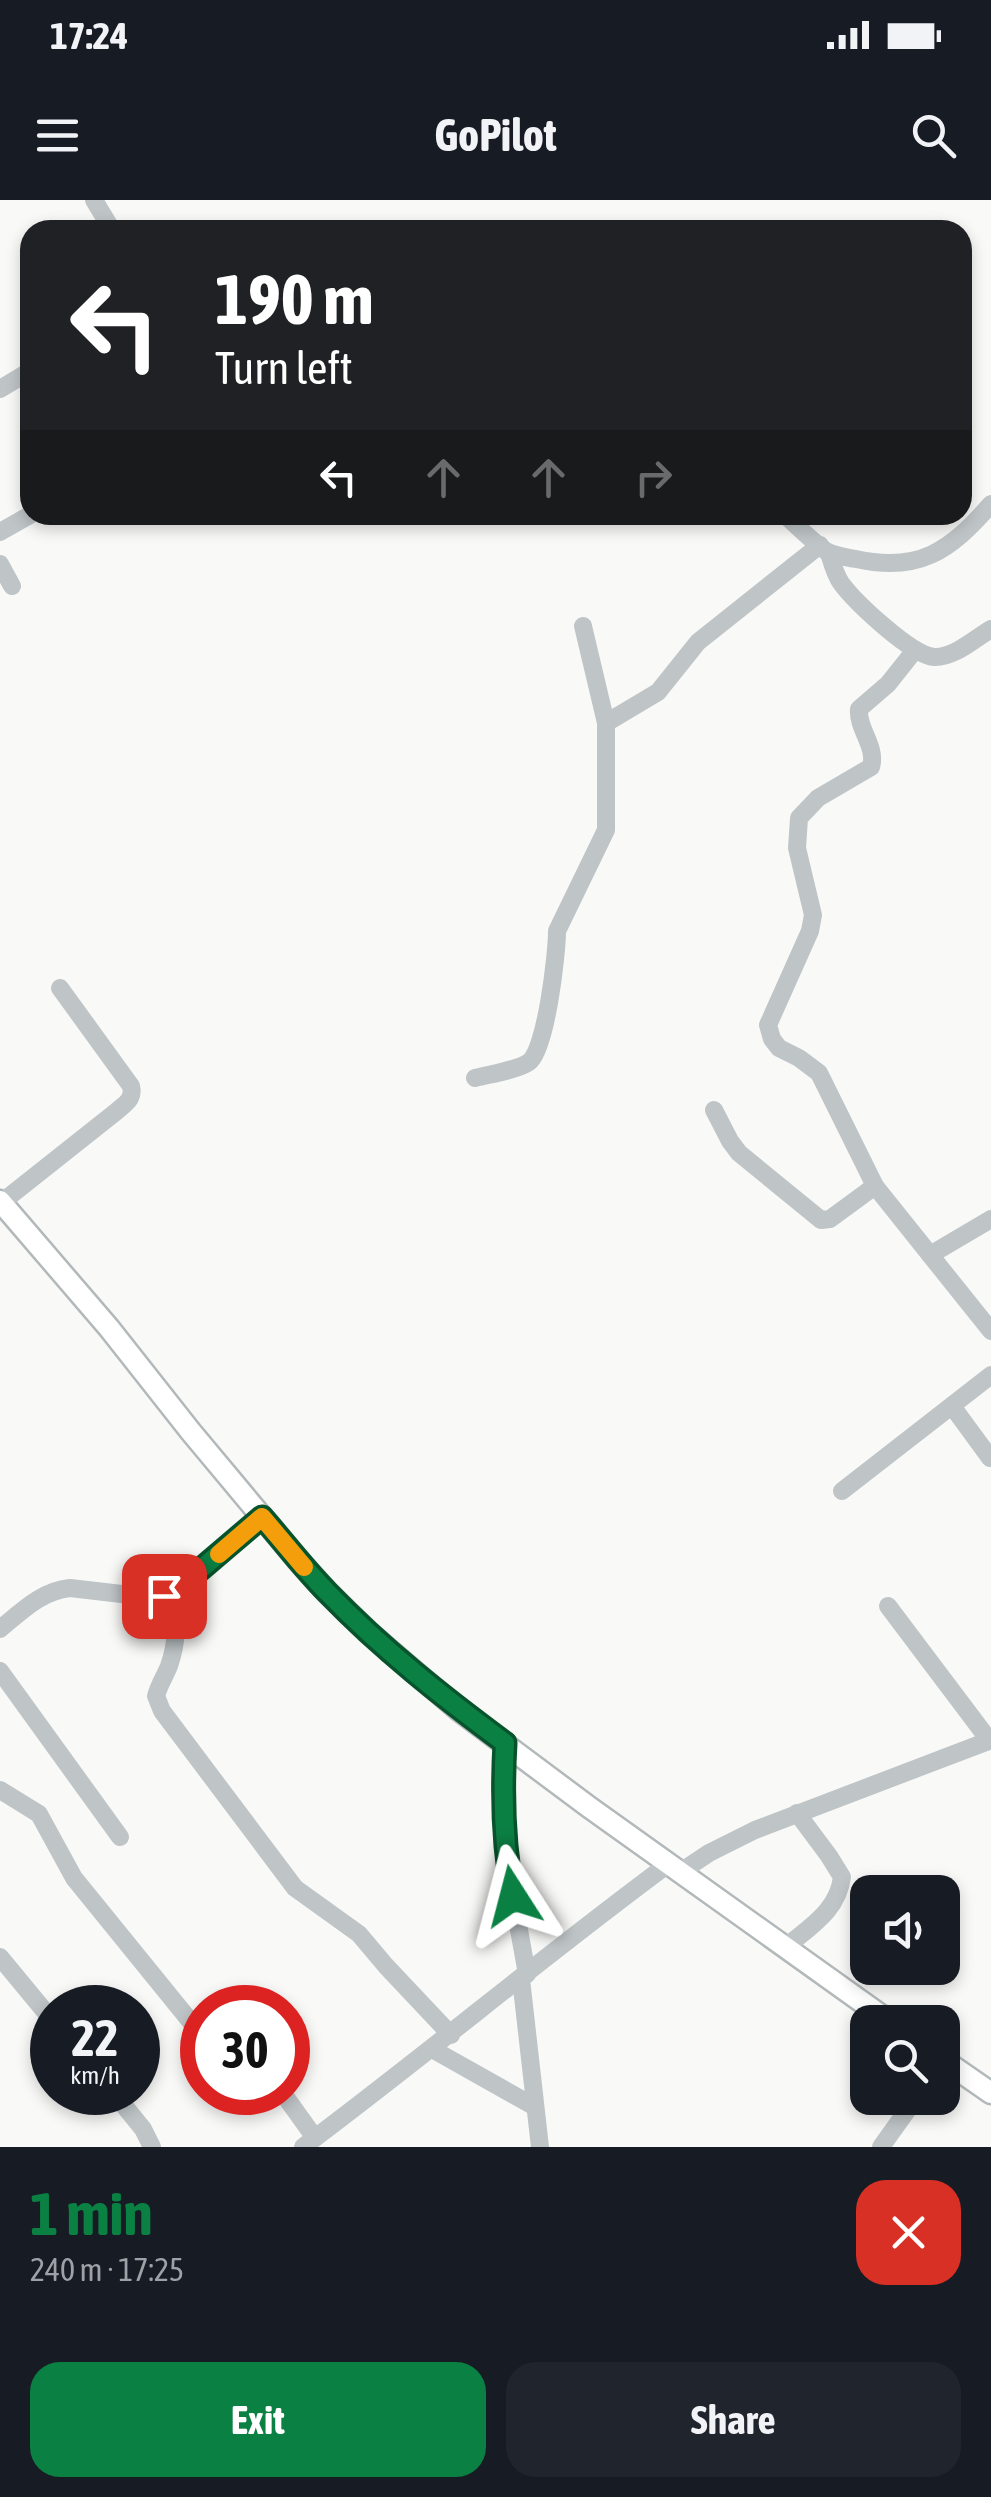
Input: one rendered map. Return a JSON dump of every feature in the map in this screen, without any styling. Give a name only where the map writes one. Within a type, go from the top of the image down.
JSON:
[{"type":"main road","points":[[1,1202],[262,1517],[326,1592],[355,1619],[459,1710],[673,1869],[866,2005]]},
{"type":"main road","points":[[960,2071],[991,2093]]},
{"type":"street","points":[[825,549],[883,565],[916,560],[943,549],[973,525],[991,504]]},
{"type":"street","points":[[797,525],[825,549],[841,583],[914,650],[945,656],[991,629]]},
{"type":"street","points":[[606,723],[658,692],[698,642],[825,549]]},
{"type":"street","points":[[0,564],[12,586]]},
{"type":"street","points":[[476,1078],[527,1064],[534,1057],[542,1038],[557,931],[606,830],[606,723],[583,626]]},
{"type":"street","points":[[914,650],[888,684],[859,708],[858,718],[873,753],[871,767],[818,798],[799,818],[797,848],[813,915],[810,931],[768,1025],[779,1048],[819,1073],[875,1186],[991,1330]]},
{"type":"street","points":[[1,1202],[117,1111],[133,1094],[132,1086],[60,988]]},
{"type":"street","points":[[714,1110],[739,1152],[821,1220],[830,1219],[875,1186]]},
{"type":"street","points":[[930,1255],[991,1219]]},
{"type":"street","points":[[842,1491],[991,1375]]},
{"type":"street","points":[[952,1406],[990,1458]]},
{"type":"street","points":[[0,1629],[57,1589],[164,1596],[262,1517]]},
{"type":"street","points":[[164,1596],[176,1619],[176,1633],[174,1650],[156,1696],[162,1711],[295,1888],[360,1934],[451,2035]]},
{"type":"street","points":[[294,2115],[309,2142],[673,1869],[797,1814],[988,1745],[888,1606]]},
{"type":"street","points":[[0,1671],[120,1837]]},
{"type":"street","points":[[505,1743],[506,1858],[524,1977],[540,2147]]},
{"type":"street","points":[[0,1790],[38,1814],[74,1878],[180,2009]]},
{"type":"street","points":[[785,1948],[825,1914],[836,1900],[842,1877],[797,1814]]},
{"type":"street","points":[[0,1957],[30,1993]]},
{"type":"street","points":[[432,2049],[535,2107]]},
{"type":"street","points":[[131,2115],[152,2147]]},
{"type":"street","points":[[882,2147],[904,2115]]},
{"type":"slow traffic","points":[[219,1554],[262,1517],[304,1567]]},
{"type":"route","points":[[164,1596],[262,1517],[326,1592],[369,1632],[459,1710],[505,1743],[503,1809],[513,1896]]}]
